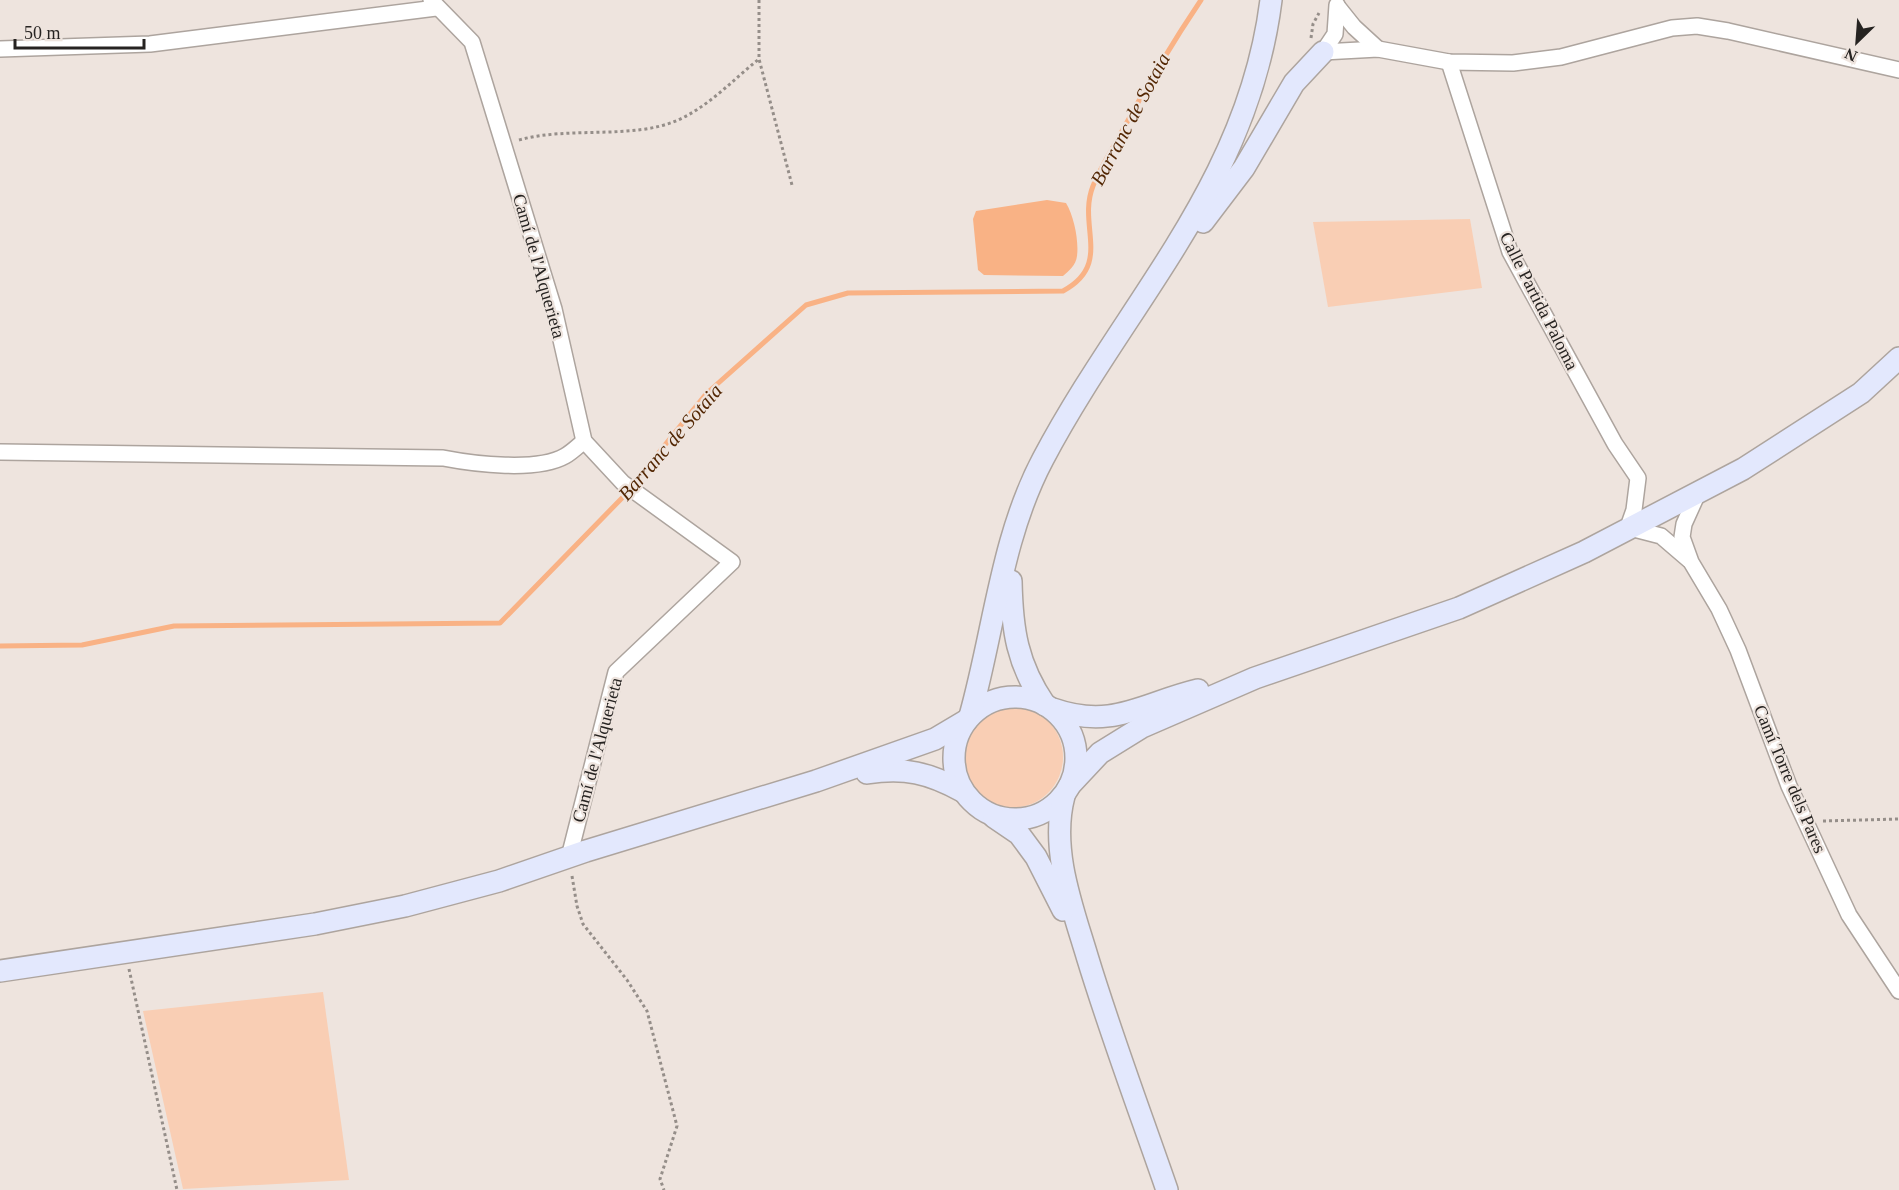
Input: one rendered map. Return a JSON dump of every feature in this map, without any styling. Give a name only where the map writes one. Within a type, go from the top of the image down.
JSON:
[{"type":"main road","points":[[962,791],[953,766],[956,739],[968,718],[1011,540],[1024,498],[1042,460],[1074,404],[1176,247],[1217,176],[1241,124],[1260,62],[1271,0]]},
{"type":"main road","points":[[1176,247],[1199,227],[1227,191],[1294,83],[1323,52]]},
{"type":"main road","points":[[816,781],[891,769],[932,775],[962,791],[979,809],[988,813],[1010,820],[1031,818],[1055,805],[1100,753],[1142,727],[1255,678],[1459,608],[1584,552],[1743,469],[1861,393],[1899,358]]},
{"type":"main road","points":[[1011,540],[1011,606],[1015,642],[1028,680],[1049,707],[1069,727],[1077,754],[1074,777],[1067,790],[1060,819],[1061,849],[1067,888],[1098,992],[1167,1190]]},
{"type":"main road","points":[[0,971],[125,950],[315,924],[405,906],[499,881],[569,857],[816,781],[935,740],[988,702],[1011,696],[1036,700],[1071,715],[1108,718],[1190,692],[1255,678]]},
{"type":"main road","points":[[988,813],[1019,834],[1036,857],[1053,887],[1098,992]]},
{"type":"street","points":[[1337,3],[1354,27],[1378,49]]},
{"type":"street","points":[[1323,52],[1335,33],[1337,3]]},
{"type":"street","points":[[0,49],[150,44],[433,4]]},
{"type":"street","name":"Camí de l'Alquerieta","points":[[433,4],[472,42],[554,309],[584,441],[624,483],[732,562],[616,672],[569,857]]},
{"type":"street","points":[[1323,52],[1378,49],[1449,62],[1538,61],[1579,53],[1661,30],[1697,26],[1899,70]]},
{"type":"street","name":"Calle Partida Paloma","points":[[1449,62],[1510,252],[1615,444],[1638,478],[1629,529]]},
{"type":"street","points":[[0,452],[443,458],[482,466],[536,463],[564,457],[584,441]]},
{"type":"street","name":"Camí Torre dels Pares","points":[[1698,493],[1684,524],[1682,537],[1691,562],[1719,609],[1738,650],[1789,786],[1849,915],[1899,991]]},
{"type":"street","name":"Camí Torre dels Pares","points":[[1629,529],[1661,536],[1691,562]]},
{"type":"path","points":[[759,0],[759,59],[792,185]]},
{"type":"path","points":[[1321,9],[1310,34],[1312,43],[1323,52]]},
{"type":"path","points":[[503,144],[546,134],[649,128],[664,125],[691,113],[759,59]]},
{"type":"path","points":[[1806,821],[1899,819]]},
{"type":"path","points":[[569,857],[577,906],[583,924],[627,980],[647,1011],[677,1126],[660,1179],[664,1190]]},
{"type":"path","points":[[125,950],[177,1190]]},
{"type":"shaded area","points":[[1047,200],[1066,203],[1074,222],[1077,256],[1070,270],[1063,276],[984,275],[978,270],[973,219],[976,211]]},
{"type":"shaded area","points":[[1470,219],[1482,288],[1328,307],[1313,222]]},
{"type":"shaded area","points":[[1012,706],[1041,714],[1055,728],[1063,757],[1055,786],[1041,800],[1012,808],[983,800],[969,786],[961,757],[969,728],[983,714]]},
{"type":"shaded area","points":[[323,992],[349,1180],[183,1189],[143,1011]]},
{"type":"waterway","name":"Barranc de Sotaia","points":[[0,646],[82,645],[174,626],[500,623],[623,497],[706,394],[806,305],[848,293],[1063,291],[1078,280],[1087,269],[1090,256],[1089,201],[1096,179],[1150,82],[1201,0]]}]
